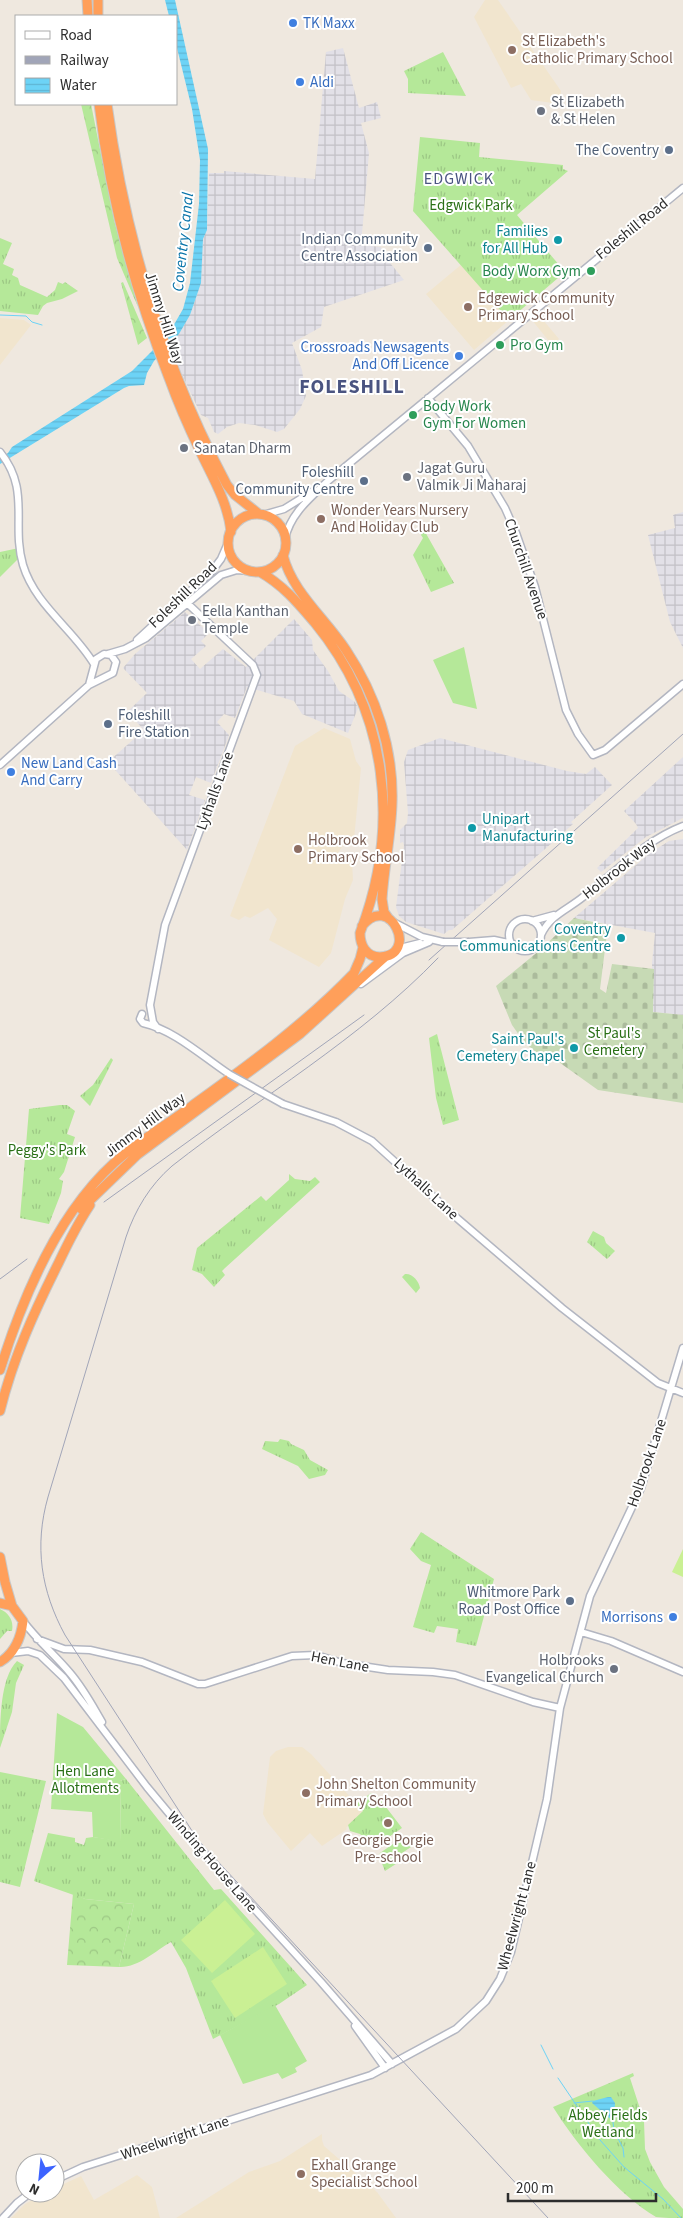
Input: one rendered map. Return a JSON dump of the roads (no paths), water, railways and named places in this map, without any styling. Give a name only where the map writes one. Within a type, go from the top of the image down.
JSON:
[{"type":"highway","points":[[87,0],[88,15]]},
{"type":"highway","points":[[98,0],[98,15]]},
{"type":"highway","name":"Jimmy Hill Way","points":[[99,105],[103,139],[125,235],[154,339],[165,356],[227,485],[239,499],[261,515]]},
{"type":"highway","name":"Jimmy Hill Way","points":[[107,105],[131,226],[160,330],[165,356],[194,439],[229,515],[231,532]]},
{"type":"highway","points":[[260,572],[292,595],[330,642],[355,682],[374,733],[382,775],[382,821],[376,877],[362,926],[360,940],[362,947],[372,955],[386,956],[396,949],[400,940],[400,933],[384,912],[382,899],[392,804],[392,786],[380,720],[355,664],[334,633],[291,579],[283,555],[285,539],[279,524],[261,515],[242,520],[231,532],[228,543],[233,559],[239,566],[250,572],[260,572],[273,567],[283,555]]},
{"type":"highway","points":[[362,926],[372,918],[380,917],[391,920]]},
{"type":"highway","name":"Jimmy Hill Way","points":[[0,1370],[31,1289],[51,1248],[88,1190],[114,1164],[146,1137],[191,1107],[278,1042],[354,973],[360,959],[362,947]]},
{"type":"highway","name":"Jimmy Hill Way","points":[[104,1187],[137,1155],[261,1065],[331,1007],[386,956]]},
{"type":"highway","points":[[51,1248],[59,1244],[82,1208],[104,1187]]},
{"type":"highway","points":[[0,1411],[5,1389],[21,1345],[59,1262],[86,1212],[104,1187]]},
{"type":"highway","points":[[31,1289],[54,1253],[61,1249],[65,1250]]},
{"type":"highway","points":[[0,1557],[12,1606],[23,1621],[18,1644],[1,1663]]},
{"type":"highway","points":[[0,1603],[12,1606]]},
{"type":"street","name":"Foleshill Road","points":[[285,539],[296,513],[328,481],[683,188]]},
{"type":"street","name":"Churchill Avenue","points":[[428,398],[468,446],[505,508],[516,533],[538,598],[566,710],[578,734],[593,755],[605,750],[683,684]]},
{"type":"street","points":[[0,452],[14,475],[19,490],[23,565],[42,600],[82,647],[99,674],[106,676]]},
{"type":"street","name":"Foleshill Road","points":[[261,515],[284,510],[328,481]]},
{"type":"street","name":"Foleshill Road","points":[[134,644],[212,571],[221,559],[228,543]]},
{"type":"street","name":"Foleshill Road","points":[[104,654],[125,649],[157,629],[226,572],[237,570],[250,572]]},
{"type":"street","name":"Lythalls Lane","points":[[158,1029],[152,1017],[150,1005],[165,926],[257,675],[254,665],[187,603]]},
{"type":"street","points":[[0,765],[89,685],[113,673],[116,662],[111,655],[82,647]]},
{"type":"street","name":"Foleshill Road","points":[[116,662],[125,649]]},
{"type":"street","points":[[89,685],[98,656],[104,654]]},
{"type":"street","name":"Holbrook Way","points":[[396,949],[430,942],[494,940],[513,944],[521,950],[530,950],[538,944],[546,925],[555,915],[582,898],[648,844],[683,826]]},
{"type":"street","name":"Holbrook Way","points":[[494,940],[504,936],[520,920],[532,921],[555,915]]},
{"type":"street","name":"Holbrook Way","points":[[391,920],[422,937],[442,941]]},
{"type":"street","points":[[532,921],[539,926],[541,935]]},
{"type":"street","points":[[511,927],[510,934],[513,944]]},
{"type":"street","points":[[331,1007],[397,957],[430,942]]},
{"type":"street","points":[[142,1014],[148,1012],[152,1017],[147,1024],[141,1021],[142,1014],[150,1005]]},
{"type":"street","name":"Lythalls Lane","points":[[147,1024],[158,1029],[228,1074],[283,1104],[336,1122],[372,1140],[521,1274],[652,1379],[670,1390],[683,1393]]},
{"type":"street","name":"Holbrook Lane","points":[[581,1632],[595,1583],[641,1488],[683,1348]]},
{"type":"street","name":"Winding House Lane","points":[[23,1621],[37,1640],[70,1672],[84,1690],[110,1737]]},
{"type":"street","points":[[581,1632],[610,1641],[683,1672]]},
{"type":"street","name":"Wheelwright Lane","points":[[65,2175],[83,2167],[338,2086],[385,2068],[463,2024],[486,2001],[500,1979],[511,1952],[547,1799],[555,1756],[560,1708],[581,1632]]},
{"type":"street","name":"Hen Lane","points":[[37,1640],[64,1649],[90,1650],[142,1662],[198,1684],[205,1684],[292,1656],[316,1655],[342,1663],[388,1670],[455,1675],[533,1702],[560,1708]]},
{"type":"street","name":"Hen Lane","points":[[40,1655],[52,1654],[64,1649]]},
{"type":"street","points":[[11,1653],[28,1651],[40,1655]]},
{"type":"street","name":"Winding House Lane","points":[[40,1655],[68,1683],[147,1787],[187,1835],[321,1982],[392,2064]]},
{"type":"street","name":"Winding House Lane","points":[[321,1982],[385,2068]]},
{"type":"street","points":[[3,2218],[17,2203]]},
{"type":"water","points":[[165,0],[175,0],[208,149],[207,230],[203,239],[201,283],[190,315],[179,334],[154,361],[147,373],[144,385],[124,388],[0,464],[0,458],[8,453],[12,447],[132,371],[168,335],[183,309],[190,283],[199,204],[200,160],[192,109],[178,52],[178,15],[169,15]]},
{"type":"water","points":[[611,2097],[615,2103],[614,2122],[592,2103],[593,2101]]},
{"type":"waterway","points":[[0,315],[26,316],[32,322],[42,325]]},
{"type":"waterway","points":[[541,2045],[553,2069]]},
{"type":"waterway","points":[[558,2078],[600,2140],[624,2167],[663,2199],[681,2218]]},
{"type":"waterway","points":[[574,2103],[593,2101]]},
{"type":"waterway","points":[[613,2122],[614,2131],[623,2148],[624,2157]]},
{"type":"railway","points":[[429,960],[683,734]]},
{"type":"railway","points":[[438,958],[376,1015],[343,1041],[172,1166],[144,1198],[126,1237],[48,1497],[41,1533],[42,1568],[50,1602],[65,1635],[198,1840],[548,2218]]},
{"type":"railway","points":[[104,1202],[364,1015]]},
{"type":"railway","points":[[0,1279],[27,1259]]},
{"type":"place","name":"TK Maxx","points":[[293,23]]},
{"type":"place","name":"St Elizabeth's Catholic Primary School","points":[[512,50]]},
{"type":"place","name":"Aldi","points":[[300,82]]},
{"type":"place","name":"St Elizabeth & St Helen","points":[[541,111]]},
{"type":"place","name":"The Coventry","points":[[669,150]]},
{"type":"place","name":"Families for All Hub","points":[[558,240]]},
{"type":"place","name":"Indian Community Centre Association","points":[[428,248]]},
{"type":"place","name":"Body Worx Gym","points":[[591,271]]},
{"type":"place","name":"Edgewick Community Primary School","points":[[468,307]]},
{"type":"place","name":"Pro Gym","points":[[500,345]]},
{"type":"place","name":"Crossroads Newsagents And Off Licence","points":[[459,356]]},
{"type":"place","name":"Body Work Gym For Women","points":[[413,415]]},
{"type":"place","name":"Sanatan Dharm","points":[[184,448]]},
{"type":"place","name":"Jagat Guru Valmik Ji Maharaj","points":[[407,477]]},
{"type":"place","name":"Foleshill Community Centre","points":[[364,481]]},
{"type":"place","name":"Wonder Years Nursery And Holiday Club","points":[[321,519]]},
{"type":"place","name":"Eella Kanthan Temple","points":[[192,620]]},
{"type":"place","name":"Foleshill Fire Station","points":[[108,724]]},
{"type":"place","name":"New Land Cash And Carry","points":[[11,772]]},
{"type":"place","name":"Unipart Manufacturing","points":[[472,828]]},
{"type":"place","name":"Holbrook Primary School","points":[[298,849]]},
{"type":"place","name":"Coventry Communications Centre","points":[[621,938]]},
{"type":"place","name":"Saint Paul's Cemetery Chapel","points":[[574,1048]]},
{"type":"place","name":"Whitmore Park Road Post Office","points":[[570,1601]]},
{"type":"place","name":"Morrisons","points":[[673,1617]]},
{"type":"place","name":"Holbrooks Evangelical Church","points":[[614,1669]]},
{"type":"place","name":"John Shelton Community Primary School","points":[[306,1793]]},
{"type":"place","name":"Georgie Porgie Pre-school","points":[[388,1823]]},
{"type":"place","name":"Exhall Grange Specialist School","points":[[301,2174]]},
{"type":"district","name":"EDGWICK","points":[[459,179]]},
{"type":"district","name":"FOLESHILL","points":[[352,387]]},
{"type":"park label","name":"Edgwick Park","points":[[471,205]]},
{"type":"park label","name":"St Paul's Cemetery","points":[[614,1042]]},
{"type":"park label","name":"Peggy's Park","points":[[47,1150]]},
{"type":"park label","name":"Hen Lane Allotments","points":[[85,1780]]},
{"type":"park label","name":"Abbey Fields Wetland","points":[[608,2124]]},
{"type":"water label","name":"Coventry Canal","points":[[183,242]]}]
